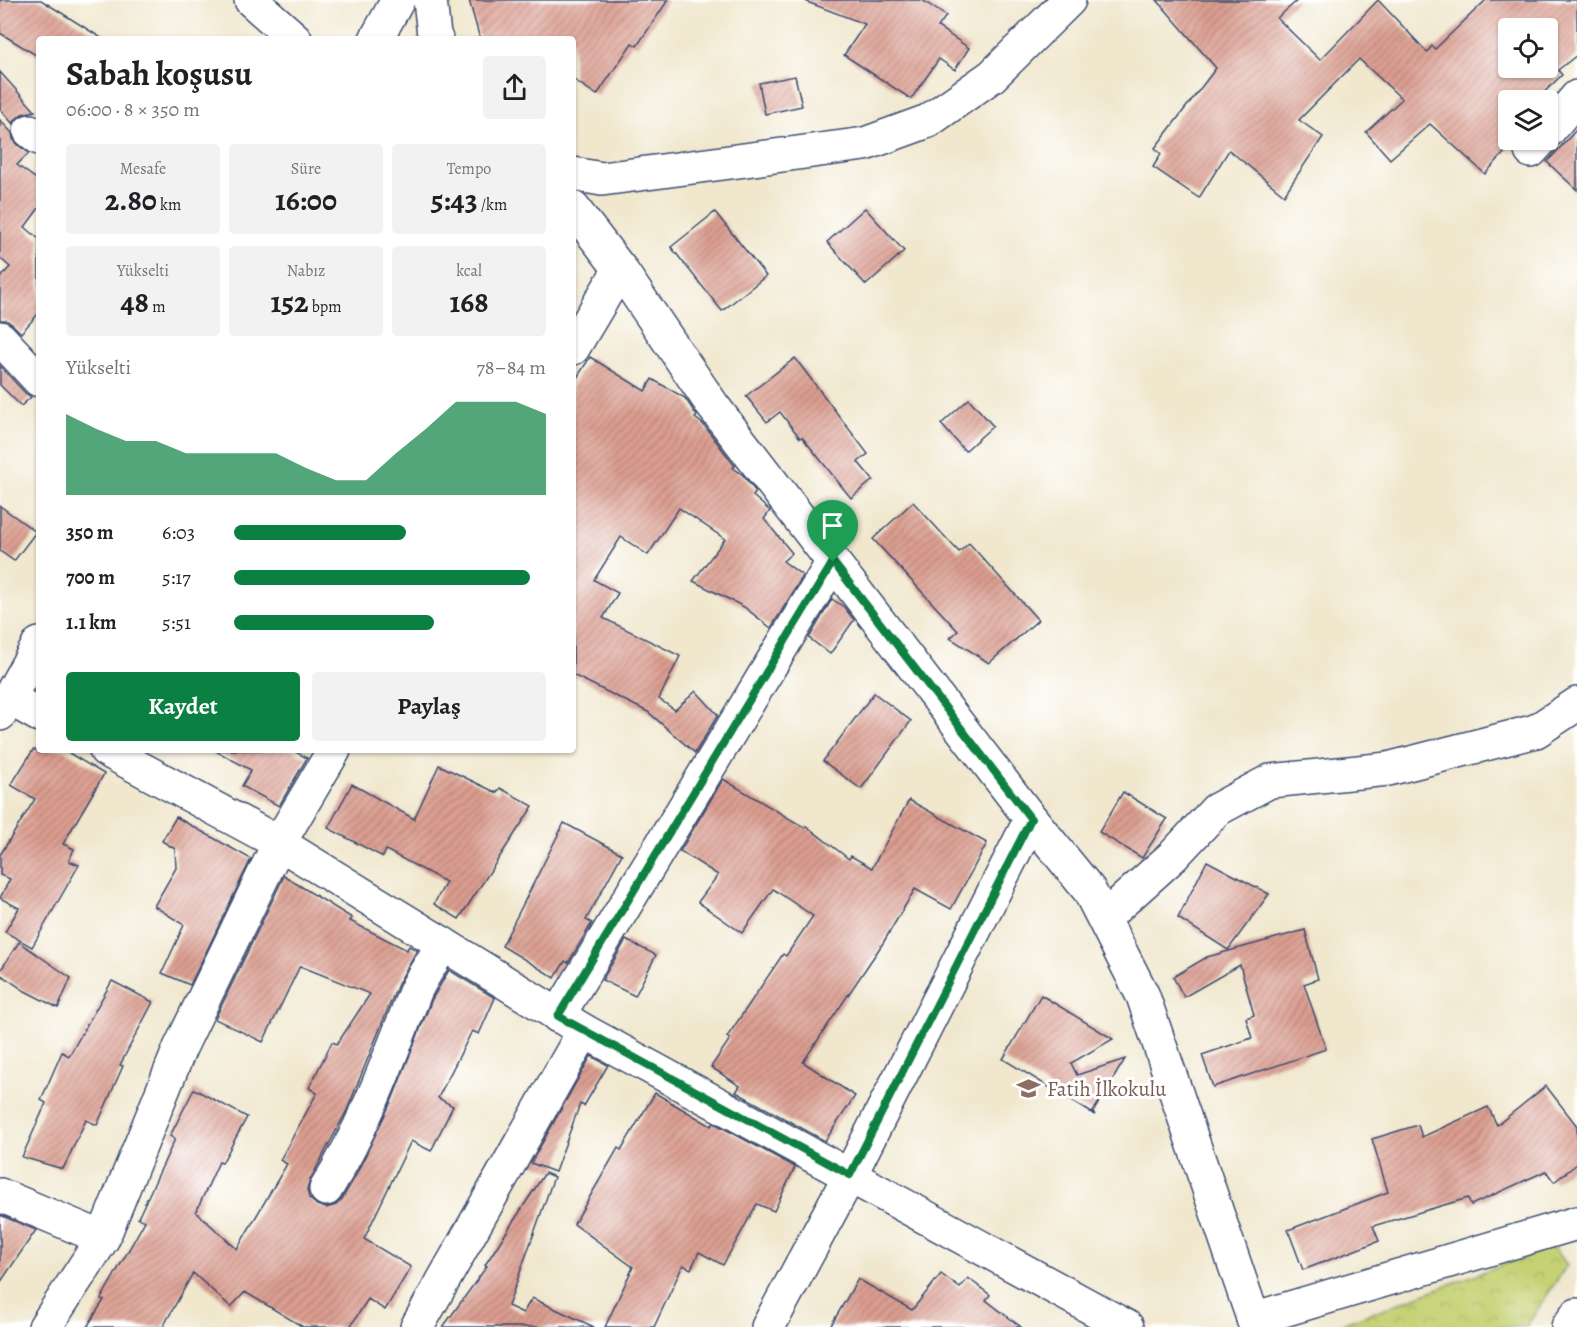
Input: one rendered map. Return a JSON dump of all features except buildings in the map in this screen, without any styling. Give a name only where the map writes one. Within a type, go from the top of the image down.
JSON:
[{"type":"street","points":[[250,0],[292,36]]},
{"type":"street","points":[[378,36],[398,0]]},
{"type":"street","points":[[430,0],[434,36]]},
{"type":"street","points":[[576,175],[602,179],[865,144],[928,121],[992,76],[1069,0]]},
{"type":"street","points":[[1558,120],[1577,98]]},
{"type":"street","points":[[576,212],[620,269],[713,406],[1031,819],[1089,890],[1143,996],[1255,1323],[1577,1223]]},
{"type":"street","points":[[576,343],[620,269]]},
{"type":"street","points":[[0,338],[36,377]]},
{"type":"street","points":[[417,1327],[571,1024],[833,562]]},
{"type":"street","points":[[36,649],[4,706],[36,714]]},
{"type":"street","points":[[1104,918],[1173,856],[1216,810],[1270,781],[1388,769],[1536,731],[1577,704]]},
{"type":"street","points":[[112,753],[279,843],[571,1024],[1127,1327]]},
{"type":"street","points":[[45,1327],[103,1238],[180,1048],[279,843],[332,753]]},
{"type":"street","points":[[768,1327],[850,1175],[1031,819]]},
{"type":"street","points":[[326,1189],[338,1170],[375,1093],[416,991],[443,944]]},
{"type":"street","points":[[0,1195],[103,1238]]},
{"type":"street","points":[[1568,1327],[1577,1315]]},
{"type":"green space","points":[[1553,1246],[1567,1265],[1526,1327],[1334,1327]]},
{"type":"place","name":"Fatih İlkokulu","points":[[1029,1089]]},
{"type":"route","points":[[833,562],[1031,819],[850,1175],[558,1016],[833,562]]}]
